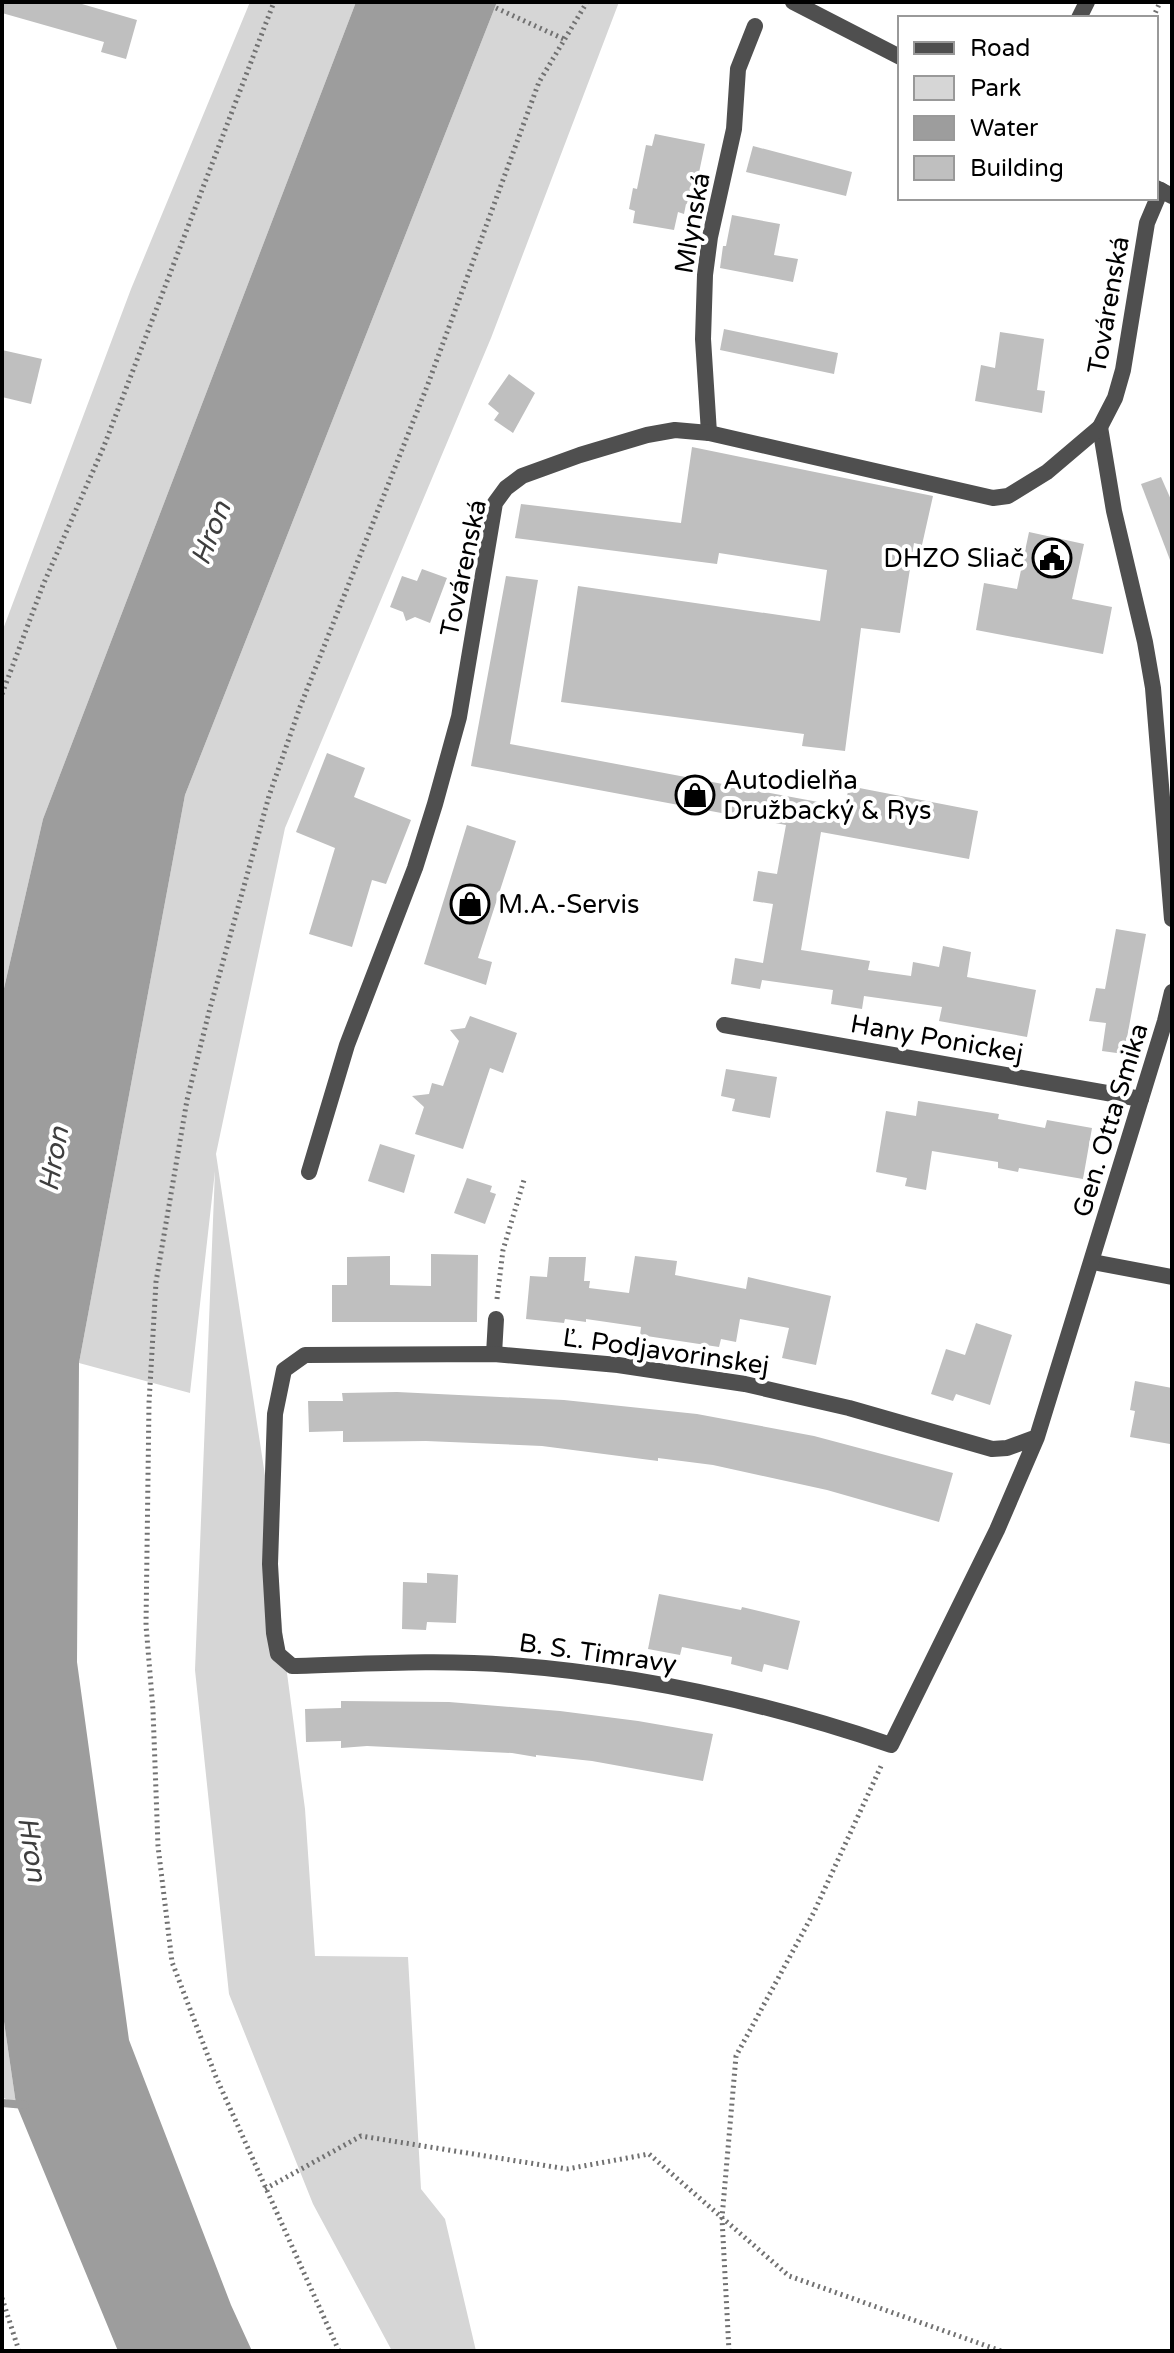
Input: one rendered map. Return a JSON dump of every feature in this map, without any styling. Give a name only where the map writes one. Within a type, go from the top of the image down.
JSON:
[{"type":"street","points":[[793,2],[898,56]]},
{"type":"street","name":"Mlynská","points":[[709,433],[703,339],[707,262],[734,129],[738,69],[755,26]]},
{"type":"street","name":"Továrenská","points":[[309,1172],[347,1045],[415,868],[435,804],[459,717],[495,503],[506,488],[522,476],[580,455],[675,430],[709,433],[993,498],[1008,496],[1047,472],[1100,427],[1115,398],[1123,370],[1147,223],[1163,191]]},
{"type":"street","points":[[1100,427],[1114,511],[1145,642],[1166,752],[1172,919]]},
{"type":"street","name":"Gen. Otta Smika","points":[[891,1745],[997,1530],[1037,1437],[1093,1262],[1172,992]]},
{"type":"street","name":"Hany Ponickej","points":[[724,1025],[1141,1099]]},
{"type":"street","points":[[1093,1262],[1172,1277]]},
{"type":"street","points":[[494,1354],[496,1319]]},
{"type":"street","name":"Ľ. Podjavorinskej","points":[[292,1666],[278,1654],[274,1633],[270,1564],[275,1414],[284,1370],[305,1355],[494,1354],[618,1365],[745,1384],[862,1411],[992,1449],[1007,1448],[1037,1437]]},
{"type":"street","name":"B. S. Timravy","points":[[292,1666],[410,1662],[496,1664],[592,1674],[672,1685],[747,1702],[821,1721],[891,1745]]},
{"type":"path","points":[[2,694],[43,585],[104,446],[274,2]]},
{"type":"path","points":[[339,2351],[216,2077],[172,1962],[160,1861],[146,1625],[149,1403],[156,1282],[187,1100],[269,796],[306,693],[428,384],[539,82],[587,2]]},
{"type":"path","points":[[496,8],[565,39]]},
{"type":"path","points":[[496,1319],[498,1276],[524,1180]]},
{"type":"path","points":[[729,2351],[722,2218],[736,2056],[814,1912],[891,1745]]},
{"type":"path","points":[[265,2189],[361,2136],[567,2169],[649,2154],[789,2276],[1001,2351]]},
{"type":"path","points":[[2,2298],[19,2351]]},
{"type":"green space","points":[[250,2],[356,2],[43,819],[2,997],[2,632],[131,289]]},
{"type":"green space","points":[[497,2],[619,2],[491,338],[285,828],[216,1154],[271,1515],[285,1658],[305,1809],[315,1956],[408,1957],[421,2189],[445,2219],[476,2351],[392,2351],[313,2204],[229,1994],[195,1670],[215,1171],[190,1393],[79,1363],[185,795]]},
{"type":"green space","points":[[2,2008],[16,2104],[2,2097]]},
{"type":"water","name":"Hron","points":[[356,2],[497,2],[185,795],[79,1363],[77,1662],[129,2040],[231,2305],[252,2351],[118,2351],[16,2104],[2,2008],[2,997],[43,819]]},
{"type":"building","points":[[2,2],[75,2],[137,20],[126,59],[101,52],[104,42],[2,13]]},
{"type":"building","points":[[655,134],[705,144],[692,206],[686,204],[684,214],[678,212],[674,230],[633,223],[635,211],[629,209],[633,188],[637,189],[646,145],[652,146]]},
{"type":"building","points":[[753,146],[852,172],[846,196],[746,172]]},
{"type":"building","points":[[732,215],[780,224],[774,255],[798,259],[793,282],[720,268]]},
{"type":"building","points":[[724,329],[838,353],[834,374],[720,350]]},
{"type":"building","points":[[1000,332],[1044,339],[1037,390],[1045,391],[1042,413],[975,401],[981,365],[995,368]]},
{"type":"building","points":[[2,350],[42,359],[31,404],[2,397]]},
{"type":"building","points":[[509,374],[535,393],[513,433],[494,420],[499,413],[488,404]]},
{"type":"building","points":[[692,447],[933,496],[922,545],[914,543],[900,633],[861,628],[845,751],[802,746],[804,734],[561,702],[578,586],[820,621],[827,570],[719,553],[717,564],[515,538],[521,504],[681,523]]},
{"type":"building","points":[[1161,477],[1172,502],[1170,560],[1141,484]]},
{"type":"building","points":[[1029,532],[1084,544],[1072,599],[1112,607],[1103,654],[976,630],[984,583],[1017,589]]},
{"type":"building","points":[[422,569],[447,578],[430,623],[415,617],[406,621],[403,612],[390,607],[402,576],[417,581]]},
{"type":"building","points":[[506,576],[538,580],[510,744],[845,807],[849,786],[978,811],[969,859],[821,832],[801,950],[870,961],[868,970],[911,976],[913,962],[939,967],[943,946],[971,952],[967,977],[1036,990],[1027,1037],[939,1021],[942,1007],[864,996],[862,1009],[831,1004],[833,990],[762,980],[760,989],[731,984],[735,958],[763,963],[773,904],[753,901],[758,871],[777,874],[786,825],[471,766]]},
{"type":"building","points":[[327,753],[365,768],[354,797],[411,820],[386,884],[372,880],[352,947],[309,934],[335,848],[296,832]]},
{"type":"building","name":"M.A.-Servis","points":[[467,825],[516,841],[478,958],[492,962],[486,985],[424,964]]},
{"type":"building","points":[[1116,929],[1146,934],[1124,1054],[1102,1051],[1106,1023],[1089,1021],[1096,988],[1105,989]]},
{"type":"building","points":[[470,1016],[517,1033],[503,1073],[490,1068],[463,1149],[415,1134],[424,1107],[412,1096],[429,1094],[432,1083],[443,1086],[459,1041],[450,1030],[465,1028]]},
{"type":"building","points":[[726,1069],[777,1077],[770,1118],[732,1111],[735,1099],[721,1096]]},
{"type":"building","points":[[918,1101],[999,1114],[998,1119],[1045,1128],[1047,1120],[1092,1128],[1083,1179],[1019,1168],[1018,1172],[998,1168],[998,1162],[932,1151],[926,1190],[905,1186],[907,1178],[876,1172],[886,1111],[916,1116]]},
{"type":"building","points":[[380,1144],[415,1155],[404,1193],[368,1181]]},
{"type":"building","points":[[467,1178],[492,1186],[490,1192],[496,1194],[485,1224],[454,1213]]},
{"type":"building","points":[[431,1254],[478,1255],[477,1322],[332,1322],[332,1285],[347,1285],[347,1257],[390,1256],[390,1285],[431,1286]]},
{"type":"building","points":[[635,1256],[677,1261],[675,1275],[746,1289],[748,1277],[831,1296],[816,1365],[782,1358],[789,1328],[740,1319],[736,1342],[721,1339],[719,1347],[640,1335],[641,1327],[586,1319],[586,1322],[565,1319],[564,1323],[526,1319],[530,1276],[547,1277],[549,1257],[586,1257],[584,1281],[590,1281],[589,1288],[629,1293]]},
{"type":"building","points":[[976,1323],[1012,1335],[990,1405],[956,1394],[953,1401],[931,1394],[946,1349],[965,1355]]},
{"type":"building","points":[[1135,1381],[1172,1388],[1170,1444],[1130,1437],[1135,1411],[1130,1410]]},
{"type":"building","points":[[397,1392],[564,1400],[697,1414],[814,1436],[953,1473],[939,1522],[827,1490],[713,1465],[542,1446],[426,1441],[343,1442],[343,1431],[309,1432],[308,1401],[343,1401],[342,1393]]},
{"type":"building","points":[[427,1573],[458,1575],[456,1623],[427,1622],[426,1630],[402,1629],[403,1582],[427,1583]]},
{"type":"building","points":[[659,1594],[741,1610],[742,1607],[800,1621],[788,1670],[764,1664],[762,1672],[731,1664],[732,1657],[682,1647],[680,1655],[648,1649]]},
{"type":"building","points":[[341,1701],[449,1702],[560,1711],[713,1734],[703,1781],[592,1761],[536,1755],[367,1746],[341,1748],[341,1741],[306,1742],[305,1709],[341,1708]]},
{"type":"waterway","points":[[2,2103],[25,2105]]},
{"type":"place","name":"DHZO Sliač","points":[[1052,558]]},
{"type":"place","name":"Autodielňa Družbacký & Rys","points":[[695,795]]},
{"type":"place","name":"M.A.-Servis","points":[[470,904]]}]
